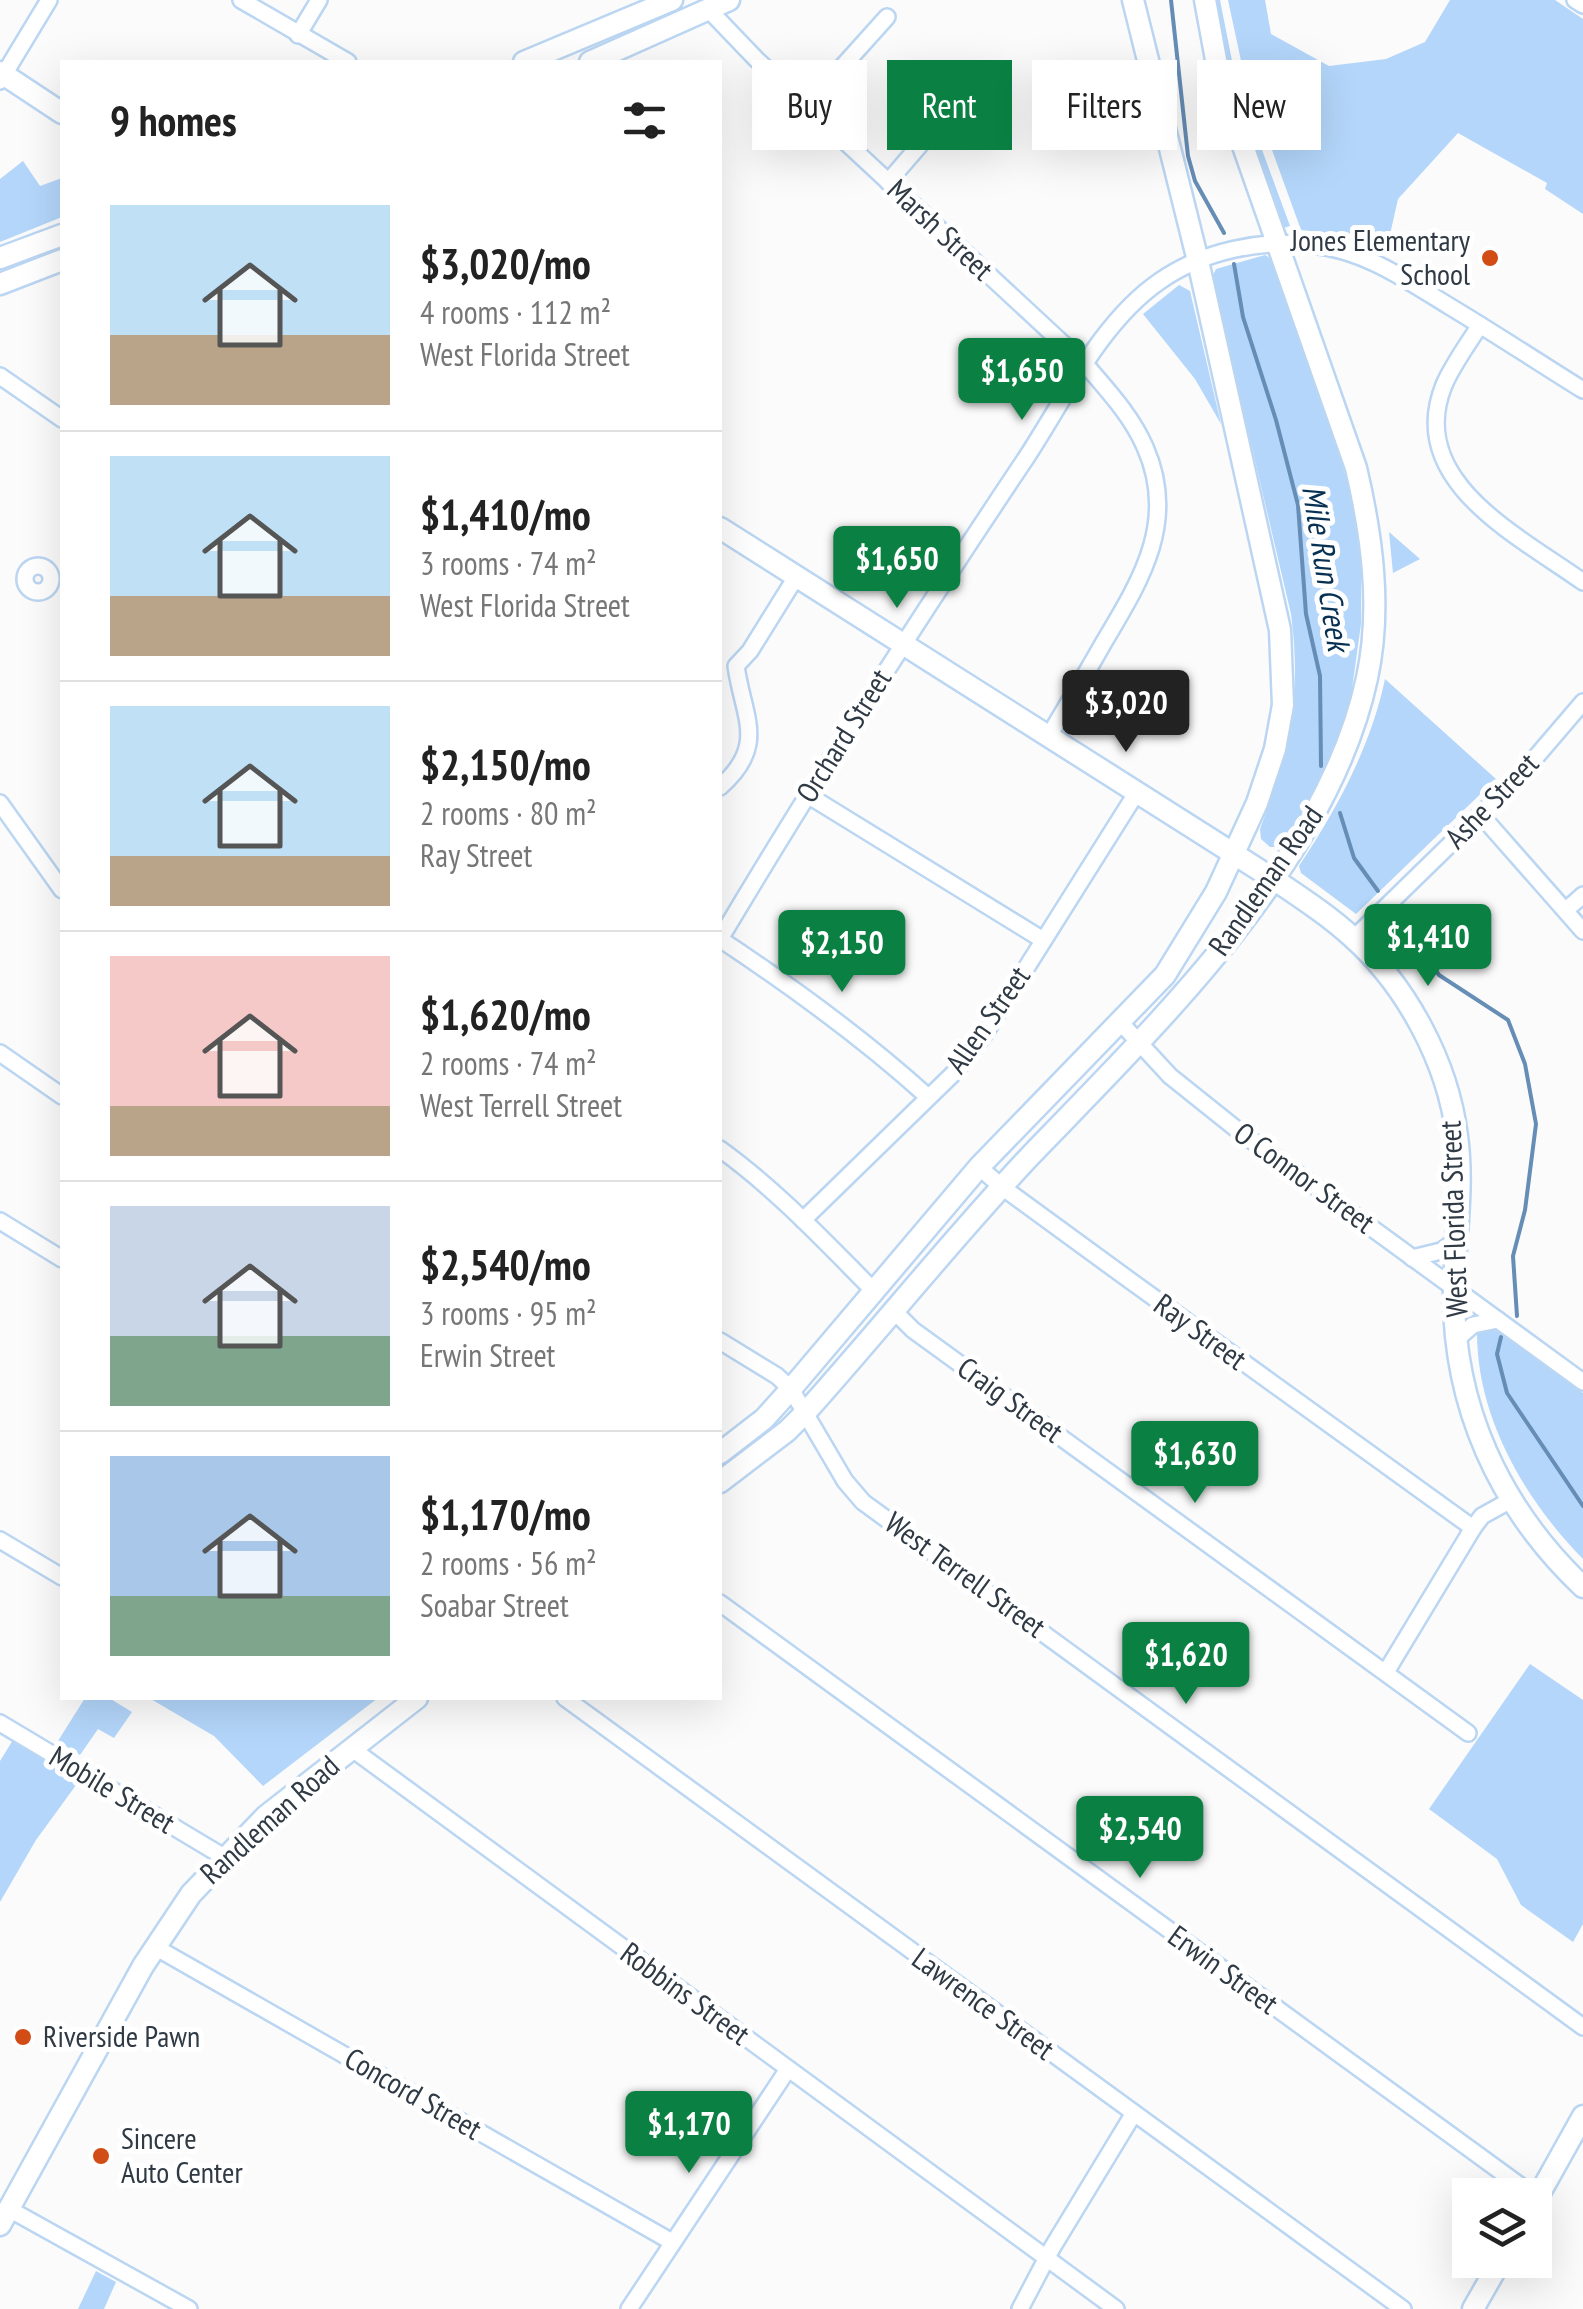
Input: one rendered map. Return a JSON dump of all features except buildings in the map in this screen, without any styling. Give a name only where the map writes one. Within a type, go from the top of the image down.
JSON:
[{"type":"main road","points":[[529,60],[672,0]]},
{"type":"main road","points":[[595,60],[728,0]]},
{"type":"main road","name":"Randleman Road","points":[[722,1451],[764,1418],[792,1389],[979,1167],[1121,1024],[1165,974],[1193,934],[1258,803],[1275,749],[1283,704],[1280,630],[1198,262],[1133,0]]},
{"type":"main road","name":"Randleman Road","points":[[722,1480],[788,1431],[806,1412],[1002,1187],[1139,1044],[1217,954],[1297,847],[1338,771],[1357,717],[1368,676],[1374,581],[1367,514],[1356,468],[1232,112],[1217,64],[1205,0]]},
{"type":"main road","points":[[1,76],[60,112]]},
{"type":"main road","points":[[0,258],[60,236]]},
{"type":"main road","points":[[0,284],[60,261]]},
{"type":"main road","name":"West Florida Street","points":[[722,529],[1272,878],[1354,938],[1407,1002],[1434,1054],[1457,1135],[1459,1238],[1454,1289],[1460,1362],[1473,1416],[1487,1458],[1527,1526],[1583,1586]]},
{"type":"main road","name":"Randleman Road","points":[[4,2217],[154,1947],[190,1894],[266,1816],[414,1700]]},
{"type":"main road","points":[[1547,2178],[1583,2116]]},
{"type":"main road","points":[[1473,2309],[1491,2278]]},
{"type":"street","points":[[1,76],[49,0]]},
{"type":"street","points":[[241,0],[344,60]]},
{"type":"street","points":[[298,35],[319,0]]},
{"type":"street","points":[[1575,0],[1583,5]]},
{"type":"street","name":"Marsh Street","points":[[709,10],[760,60]]},
{"type":"street","points":[[848,60],[887,17]]},
{"type":"street","name":"Marsh Street","points":[[853,150],[1086,365],[1131,420],[1146,449],[1156,480],[1158,514],[1153,548],[1142,579],[1049,736]]},
{"type":"street","points":[[888,182],[915,150]]},
{"type":"street","name":"Orchard Street","points":[[722,936],[806,794],[1086,365],[1134,304],[1161,280],[1198,262],[1244,248],[1280,244],[1344,250],[1370,260],[1583,390]]},
{"type":"street","points":[[1480,325],[1444,386],[1437,411],[1442,459],[1455,483],[1485,512],[1583,582]]},
{"type":"street","points":[[0,376],[60,418]]},
{"type":"street","points":[[722,673],[736,666],[750,651],[796,577]]},
{"type":"street","points":[[48,588],[60,598]]},
{"type":"street","points":[[722,784],[732,776],[748,747],[750,730],[736,666]]},
{"type":"street","name":"Ashe Street","points":[[1354,938],[1518,778],[1583,702]]},
{"type":"street","name":"Allen Street","points":[[804,1220],[957,1070],[984,1035],[1137,792]]},
{"type":"street","points":[[806,794],[1042,940]]},
{"type":"street","points":[[0,803],[60,887]]},
{"type":"street","points":[[1480,814],[1583,931]]},
{"type":"street","points":[[1566,910],[1583,895]]},
{"type":"street","points":[[722,940],[823,1008],[928,1097]]},
{"type":"street","name":"O Connor Street","points":[[1121,1024],[1170,1076],[1240,1132],[1583,1382]]},
{"type":"street","points":[[0,1053],[60,1095]]},
{"type":"street","points":[[722,1150],[804,1220],[875,1292]]},
{"type":"street","name":"Ray Street","points":[[979,1167],[1473,1528]]},
{"type":"street","points":[[0,1221],[60,1258]]},
{"type":"street","points":[[1412,1258],[1441,1251],[1459,1238]]},
{"type":"street","name":"Craig Street","points":[[895,1312],[913,1330],[1468,1733]]},
{"type":"street","points":[[1458,1338],[1473,1325],[1498,1320]]},
{"type":"street","name":"West Terrell Street","points":[[722,1342],[792,1389],[844,1481],[863,1502],[1583,2026]]},
{"type":"street","points":[[1386,1672],[1473,1528],[1482,1516],[1511,1500]]},
{"type":"street","points":[[0,1540],[60,1576]]},
{"type":"street","name":"Erwin Street","points":[[722,1604],[1508,2178]]},
{"type":"street","name":"Lawrence Street","points":[[567,1700],[1403,2309]]},
{"type":"street","name":"Mobile Street","points":[[0,1723],[224,1858]]},
{"type":"street","name":"Robbins Street","points":[[351,1748],[1116,2309]]},
{"type":"street","name":"Concord Street","points":[[154,1947],[672,2242]]},
{"type":"street","points":[[629,2309],[788,2069]]},
{"type":"street","points":[[1020,2309],[1134,2113]]},
{"type":"street","points":[[4,2217],[189,2309]]},
{"type":"shaded area","points":[[1213,0],[1220,0],[1232,60],[1226,59]]},
{"type":"shaded area","points":[[1228,0],[1265,0],[1271,34],[1318,60],[1241,60]]},
{"type":"shaded area","points":[[1450,0],[1555,0],[1583,19],[1583,214],[1545,189],[1547,183],[1458,133],[1398,199],[1386,252],[1328,233],[1301,230],[1272,150],[1321,150],[1321,62],[1329,66],[1386,59],[1425,42]]},
{"type":"shaded area","points":[[1255,150],[1262,150],[1290,226],[1283,228]]},
{"type":"shaded area","points":[[23,161],[40,186],[60,179],[60,218],[0,242],[0,179]]},
{"type":"shaded area","points":[[1265,255],[1273,260],[1353,498],[1361,559],[1361,624],[1350,703],[1317,791],[1283,847],[1270,847],[1261,839],[1260,829],[1291,723],[1295,672],[1291,614],[1212,277],[1216,269]]},
{"type":"shaded area","points":[[1179,285],[1190,291],[1221,424],[1195,379],[1143,314]]},
{"type":"shaded area","points":[[1389,532],[1420,559],[1393,573]]},
{"type":"shaded area","points":[[1385,679],[1496,779],[1356,914],[1301,873],[1299,866],[1351,776]]},
{"type":"shaded area","points":[[1491,1327],[1583,1393],[1583,1559],[1524,1484],[1495,1426],[1479,1365],[1477,1333]]},
{"type":"shaded area","points":[[1530,1664],[1583,1700],[1583,1924],[1573,1942],[1521,1905],[1497,1859],[1429,1809]]},
{"type":"shaded area","points":[[84,1700],[112,1700],[132,1712],[114,1738],[98,1729],[80,1755],[58,1741]]},
{"type":"shaded area","points":[[152,1700],[375,1700],[263,1786],[214,1736]]},
{"type":"shaded area","points":[[13,1740],[79,1781],[36,1840],[0,1902],[0,1761]]},
{"type":"shaded area","points":[[96,2271],[116,2282],[104,2309],[78,2309]]},
{"type":"waterway","name":"Mile Run Creek","points":[[1171,0],[1188,156],[1195,181],[1224,233]]},
{"type":"waterway","name":"Mile Run Creek","points":[[1234,264],[1243,317],[1298,505],[1306,614],[1320,676],[1321,766]]},
{"type":"waterway","name":"Mile Run Creek","points":[[1340,813],[1354,858],[1378,891]]},
{"type":"waterway","name":"Mile Run Creek","points":[[1398,916],[1439,975],[1508,1020],[1525,1064],[1536,1124],[1525,1210],[1513,1256],[1517,1316]]},
{"type":"waterway","name":"Mile Run Creek","points":[[1501,1337],[1497,1354],[1507,1393],[1583,1506]]},
{"type":"place","name":"Jones Elementary School","points":[[1490,258]]},
{"type":"place","name":"Riverside Pawn","points":[[23,2037]]},
{"type":"place","name":"Sincere Auto Center","points":[[101,2156]]}]
